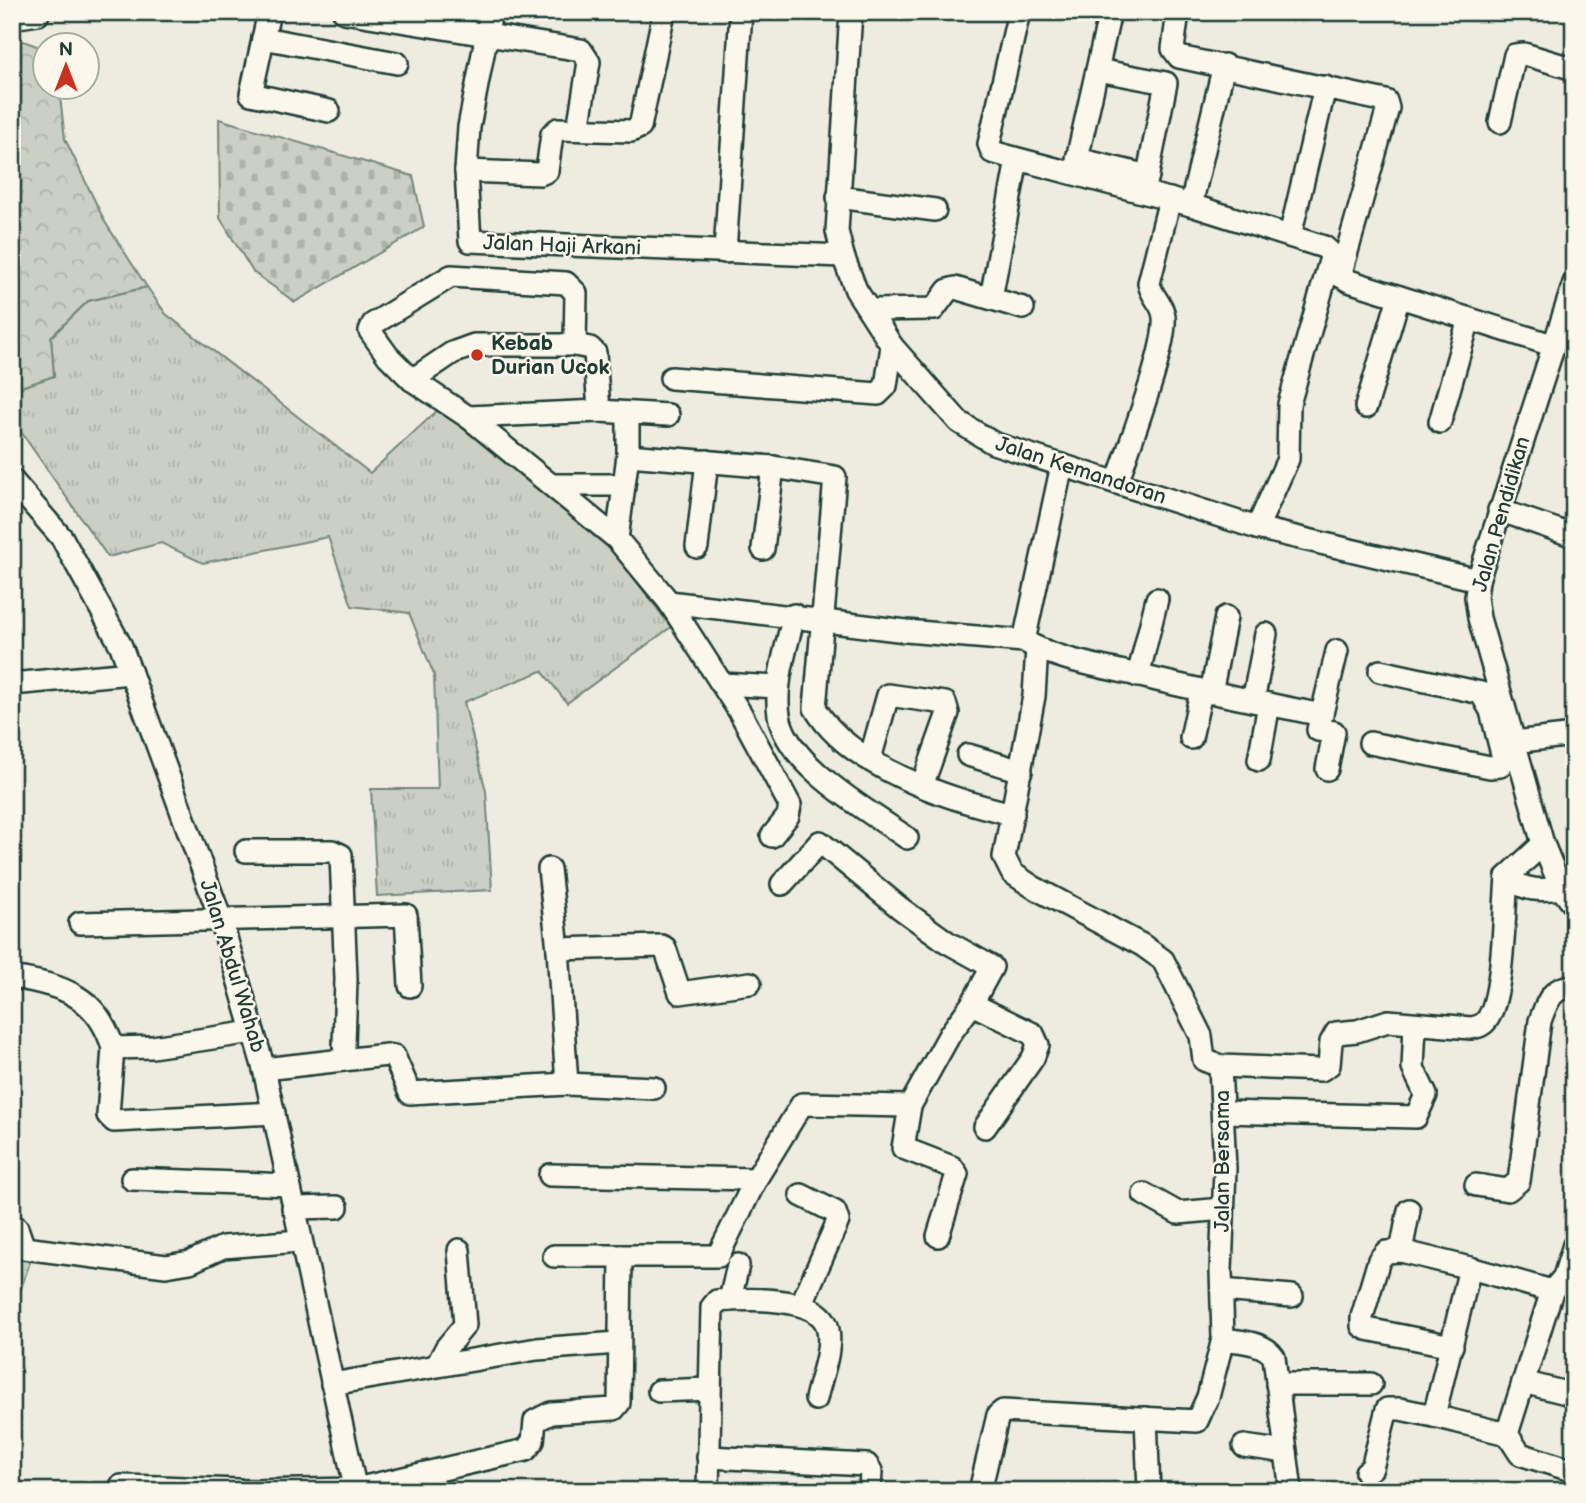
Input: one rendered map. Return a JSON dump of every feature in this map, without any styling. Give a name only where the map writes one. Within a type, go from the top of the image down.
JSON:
[{"type":"street","points":[[269,12],[251,94],[329,111]]},
{"type":"street","points":[[344,12],[585,52],[589,62],[578,129]]},
{"type":"street","name":"Jalan Haji Arkani","points":[[491,12],[469,127],[466,171],[470,240],[843,256]]},
{"type":"street","points":[[466,171],[540,174],[547,171],[552,134],[558,129],[631,131],[640,127],[664,12]]},
{"type":"street","points":[[725,252],[741,12]]},
{"type":"street","name":"Jalan Kemandoran","points":[[851,12],[838,197],[837,231],[843,256],[850,279],[892,346],[959,422],[993,443],[1257,528],[1478,580]]},
{"type":"street","points":[[1019,12],[989,149],[1017,160],[1146,185]]},
{"type":"street","points":[[1110,12],[1077,159],[1146,185],[1170,199],[1330,251],[1334,273]]},
{"type":"street","points":[[1178,12],[1173,49],[1179,57],[1386,101],[1388,108],[1289,404],[1288,458],[1257,528]]},
{"type":"street","points":[[12,18],[38,14]]},
{"type":"street","points":[[263,37],[397,63]]},
{"type":"street","points":[[1500,122],[1515,55],[1524,54],[1574,69]]},
{"type":"street","points":[[1192,205],[1224,65]]},
{"type":"street","points":[[1098,70],[1166,83],[1146,185]]},
{"type":"street","points":[[1290,236],[1325,87]]},
{"type":"street","points":[[991,298],[1017,160]]},
{"type":"street","points":[[838,197],[934,210]]},
{"type":"street","points":[[1117,483],[1163,338],[1163,308],[1150,292],[1149,283],[1170,199]]},
{"type":"street","points":[[1334,273],[1399,297],[1552,345]]},
{"type":"street","points":[[575,345],[576,293],[566,283],[451,276],[442,279],[370,327],[371,335],[412,380],[468,416],[617,539],[669,602],[722,684],[790,805],[789,811],[772,836]]},
{"type":"street","name":"Jalan Pendidikan","points":[[1567,888],[1512,750],[1476,597],[1478,580],[1499,510],[1552,345],[1570,305],[1574,283]]},
{"type":"street","points":[[869,310],[934,309],[951,288],[1023,308]]},
{"type":"street","points":[[1366,407],[1399,297]]},
{"type":"street","points":[[1440,422],[1469,319]]},
{"type":"street","points":[[412,380],[452,353],[474,345],[575,345],[590,348],[595,353],[598,411]]},
{"type":"street","points":[[671,378],[878,394],[886,386],[892,346]]},
{"type":"street","points":[[468,416],[598,411],[667,415]]},
{"type":"street","points":[[617,539],[628,455],[628,413]]},
{"type":"street","points":[[628,455],[830,474],[836,482],[814,708],[832,730],[870,759],[922,786],[976,806],[1013,814]]},
{"type":"street","points":[[697,547],[707,461]]},
{"type":"street","name":"Jalan Bersama","points":[[980,1491],[998,1418],[1003,1411],[1197,1421],[1208,1397],[1223,1339],[1224,1112],[1220,1066],[1204,1060],[1201,1036],[1163,960],[1126,936],[1033,887],[1005,864],[1034,696],[1030,645],[1062,465]]},
{"type":"street","points":[[763,549],[773,467]]},
{"type":"street","name":"Jalan Abdul Wahab","points":[[12,480],[62,538],[107,617],[131,673],[220,917],[264,1069],[356,1490]]},
{"type":"street","points":[[552,485],[622,485]]},
{"type":"street","points":[[1499,510],[1574,536]]},
{"type":"street","points":[[1138,676],[1157,599]]},
{"type":"street","points":[[669,602],[1030,645],[1138,676],[1322,715]]},
{"type":"street","points":[[794,615],[778,687],[780,724],[811,770],[907,838]]},
{"type":"street","points":[[1191,738],[1226,617]]},
{"type":"street","points":[[1259,760],[1266,634]]},
{"type":"street","points":[[1327,769],[1334,732],[1318,730],[1337,651]]},
{"type":"street","points":[[1380,671],[1481,693],[1512,750]]},
{"type":"street","points":[[12,684],[131,673]]},
{"type":"street","points":[[722,684],[778,687]]},
{"type":"street","points":[[870,759],[890,687],[945,703],[949,708],[922,786]]},
{"type":"street","points":[[1370,743],[1490,767],[1500,766],[1512,750],[1574,736]]},
{"type":"street","points":[[1512,750],[1574,748]]},
{"type":"street","points":[[968,755],[1021,771]]},
{"type":"street","points":[[781,790],[811,770]]},
{"type":"street","points":[[1220,1066],[1321,1070],[1329,1065],[1331,1042],[1336,1033],[1357,1031],[1388,1021],[1471,1028],[1486,1020],[1498,987],[1507,877],[1543,832]]},
{"type":"street","points":[[782,884],[820,842],[919,922],[947,942],[992,967],[972,1004],[950,1034],[910,1106],[903,1149],[952,1167],[957,1174],[937,1236]]},
{"type":"street","points":[[246,851],[338,852],[343,860],[346,979],[344,1046]]},
{"type":"street","points":[[549,869],[558,950],[567,1084]]},
{"type":"street","points":[[1507,877],[1519,887],[1531,890],[1567,888]]},
{"type":"street","points":[[80,923],[220,917],[408,917],[410,986]]},
{"type":"street","points":[[558,950],[661,946],[680,993],[750,983]]},
{"type":"street","points":[[12,977],[59,988],[81,999],[104,1021],[113,1048],[108,1115],[114,1121],[274,1113]]},
{"type":"street","points":[[1476,1185],[1508,1190],[1516,1186],[1540,1021],[1548,999],[1557,989],[1574,986]]},
{"type":"street","points":[[972,1004],[1033,1034],[1038,1045],[1033,1058],[985,1127]]},
{"type":"street","points":[[1224,1112],[1416,1117],[1426,1095],[1413,1069],[1415,1024]]},
{"type":"street","points":[[113,1048],[152,1047],[253,1032]]},
{"type":"street","points":[[264,1069],[387,1055],[394,1056],[398,1061],[410,1093],[567,1084],[654,1088]]},
{"type":"street","points":[[554,1256],[718,1256],[756,1179],[802,1104],[910,1106]]},
{"type":"street","points":[[550,1175],[756,1179]]},
{"type":"street","points":[[132,1179],[289,1185]]},
{"type":"street","points":[[1144,1194],[1178,1213],[1223,1209]]},
{"type":"street","points":[[801,1195],[835,1212],[838,1221],[802,1303]]},
{"type":"street","points":[[293,1208],[337,1207]]},
{"type":"street","points":[[1401,1251],[1409,1210]]},
{"type":"street","points":[[12,1224],[17,1228],[24,1248],[166,1266],[190,1262],[223,1247],[300,1241]]},
{"type":"street","points":[[1507,1434],[1523,1382],[1563,1284],[1574,1245]]},
{"type":"street","points":[[437,1365],[466,1319],[458,1250]]},
{"type":"street","points":[[1452,1346],[1362,1326],[1380,1260],[1386,1252],[1401,1251],[1470,1268],[1563,1284]]},
{"type":"street","points":[[121,1486],[159,1489],[356,1490],[526,1450],[533,1441],[535,1421],[551,1413],[614,1409],[619,1403],[621,1256]]},
{"type":"street","points":[[730,1300],[738,1265]]},
{"type":"street","points":[[1434,1416],[1470,1268]]},
{"type":"street","points":[[1222,1290],[1292,1296]]},
{"type":"street","points":[[708,1491],[712,1307],[717,1301],[802,1303],[828,1326],[829,1338],[816,1399]]},
{"type":"street","points":[[1223,1339],[1268,1349],[1273,1357],[1291,1491]]},
{"type":"street","points":[[332,1384],[537,1349],[618,1343]]},
{"type":"street","points":[[1523,1382],[1574,1395]]},
{"type":"street","points":[[1277,1384],[1371,1384]]},
{"type":"street","points":[[659,1391],[709,1389]]},
{"type":"street","points":[[1366,1472],[1372,1468],[1387,1409],[1434,1416],[1507,1434],[1520,1454],[1574,1471]]},
{"type":"street","points":[[1146,1418],[1149,1491]]},
{"type":"street","points":[[1244,1446],[1286,1452]]},
{"type":"street","points":[[708,1457],[867,1465],[871,1471],[870,1491]]},
{"type":"green space","points":[[12,37],[32,44],[32,102],[61,102],[65,139],[105,222],[147,287],[88,301],[51,337],[54,376],[12,390]]},
{"type":"green space","points":[[219,119],[413,176],[424,227],[295,302],[253,272],[220,218]]},
{"type":"green space","points":[[147,287],[166,314],[370,473],[441,407],[605,540],[671,627],[567,703],[542,671],[464,702],[486,791],[492,890],[377,896],[371,789],[438,789],[434,675],[409,613],[352,606],[328,537],[203,563],[161,543],[108,557],[12,419],[12,390],[54,376],[51,337],[88,301]]},
{"type":"green space","points":[[12,1251],[32,1256],[16,1304],[12,1355]]},
{"type":"place","name":"Kebab Durian Ucok","points":[[477,355]]}]
